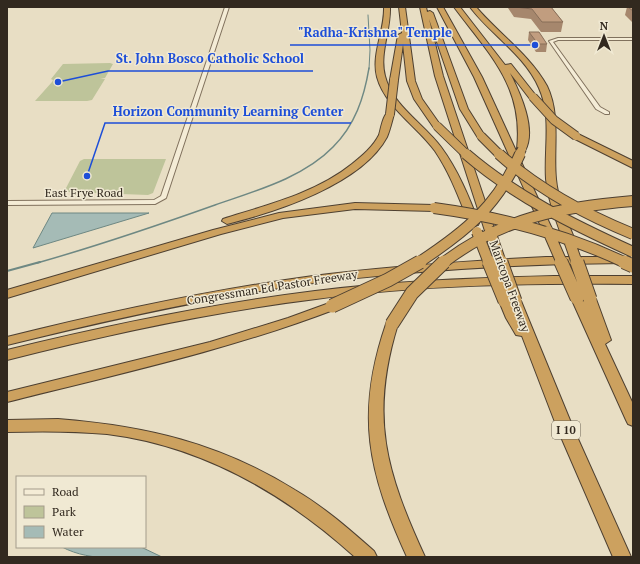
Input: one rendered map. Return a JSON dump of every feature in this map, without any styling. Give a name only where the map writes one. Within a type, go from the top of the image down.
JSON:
[{"type":"highway","points":[[387,7],[387,20],[380,62],[383,81],[393,98],[426,134],[443,157],[460,189],[477,232],[510,301]]},
{"type":"highway","points":[[402,7],[412,84],[418,99],[437,126],[472,159],[516,191],[572,223],[633,252]]},
{"type":"highway","name":"Maricopa Freeway","points":[[423,7],[439,76],[490,231],[510,301],[537,358],[622,557]]},
{"type":"highway","points":[[426,7],[438,32],[448,64],[471,122],[500,156],[528,178],[560,198],[633,234]]},
{"type":"highway","points":[[438,7],[437,14],[449,42]]},
{"type":"highway","points":[[438,7],[478,77],[548,231],[584,299],[633,420]]},
{"type":"highway","points":[[7,397],[237,338],[280,325],[332,306],[376,286],[409,268],[435,252],[464,229],[486,209],[502,188],[513,170],[522,149],[524,123],[517,95],[506,74],[457,7]]},
{"type":"highway","points":[[473,7],[531,68],[546,95],[551,120],[552,183],[556,204],[570,243],[584,299]]},
{"type":"highway","points":[[7,294],[50,278],[284,202],[319,188],[348,172],[369,154],[384,133],[390,114],[403,22]]},
{"type":"highway","points":[[470,23],[554,120],[576,136],[633,165]]},
{"type":"highway","points":[[452,51],[471,110],[487,135],[514,162],[541,181],[591,210],[633,229]]},
{"type":"highway","points":[[416,557],[402,527],[388,489],[380,456],[376,428],[376,378],[381,355],[392,324],[406,301],[428,274],[457,251],[481,237],[519,221],[553,211],[590,205],[633,201]]},
{"type":"highway","points":[[7,294],[217,232],[283,215],[361,206],[434,208],[489,216],[534,227],[587,246],[633,266]]},
{"type":"highway","name":"Congressman Ed Pastor Freeway","points":[[7,341],[152,307],[269,285],[397,270],[541,261],[633,261]]},
{"type":"highway","name":"Congressman Ed Pastor Freeway","points":[[7,355],[146,322],[289,297],[426,284],[533,279],[633,280]]},
{"type":"highway","points":[[7,426],[65,426],[117,430],[167,440],[204,452],[247,470],[293,496],[328,521],[368,557]]},
{"type":"street","name":"East Frye Road","points":[[7,203],[146,202],[160,200],[166,194],[227,7]]},
{"type":"street","points":[[607,113],[598,108],[551,43],[554,40],[633,40]]},
{"type":"green space","points":[[63,64],[113,64],[105,78],[100,79],[105,79],[92,100],[35,101],[52,82],[53,80],[51,79]]},
{"type":"green space","points":[[84,159],[166,159],[153,193],[148,195],[68,192],[65,190],[80,161]]},
{"type":"water","points":[[52,213],[149,213],[33,248]]},
{"type":"water","points":[[64,548],[143,548],[162,557],[111,558],[74,552]]},
{"type":"building","points":[[515,7],[551,7],[563,22],[542,22],[532,9]]},
{"type":"building","points":[[529,32],[539,32],[547,44],[538,44]]},
{"type":"waterway","points":[[368,15],[370,50],[369,69]]},
{"type":"waterway","points":[[37,263],[126,236],[246,194],[278,182],[308,167],[333,147],[347,130],[353,120],[361,100],[369,68]]},
{"type":"waterway","points":[[7,271],[40,262]]},
{"type":"place","name":"\"Radha-Krishna\" Temple","points":[[535,45]]},
{"type":"place","name":"St. John Bosco Catholic School","points":[[58,82]]},
{"type":"place","name":"Horizon Community Learning Center","points":[[87,176]]}]
